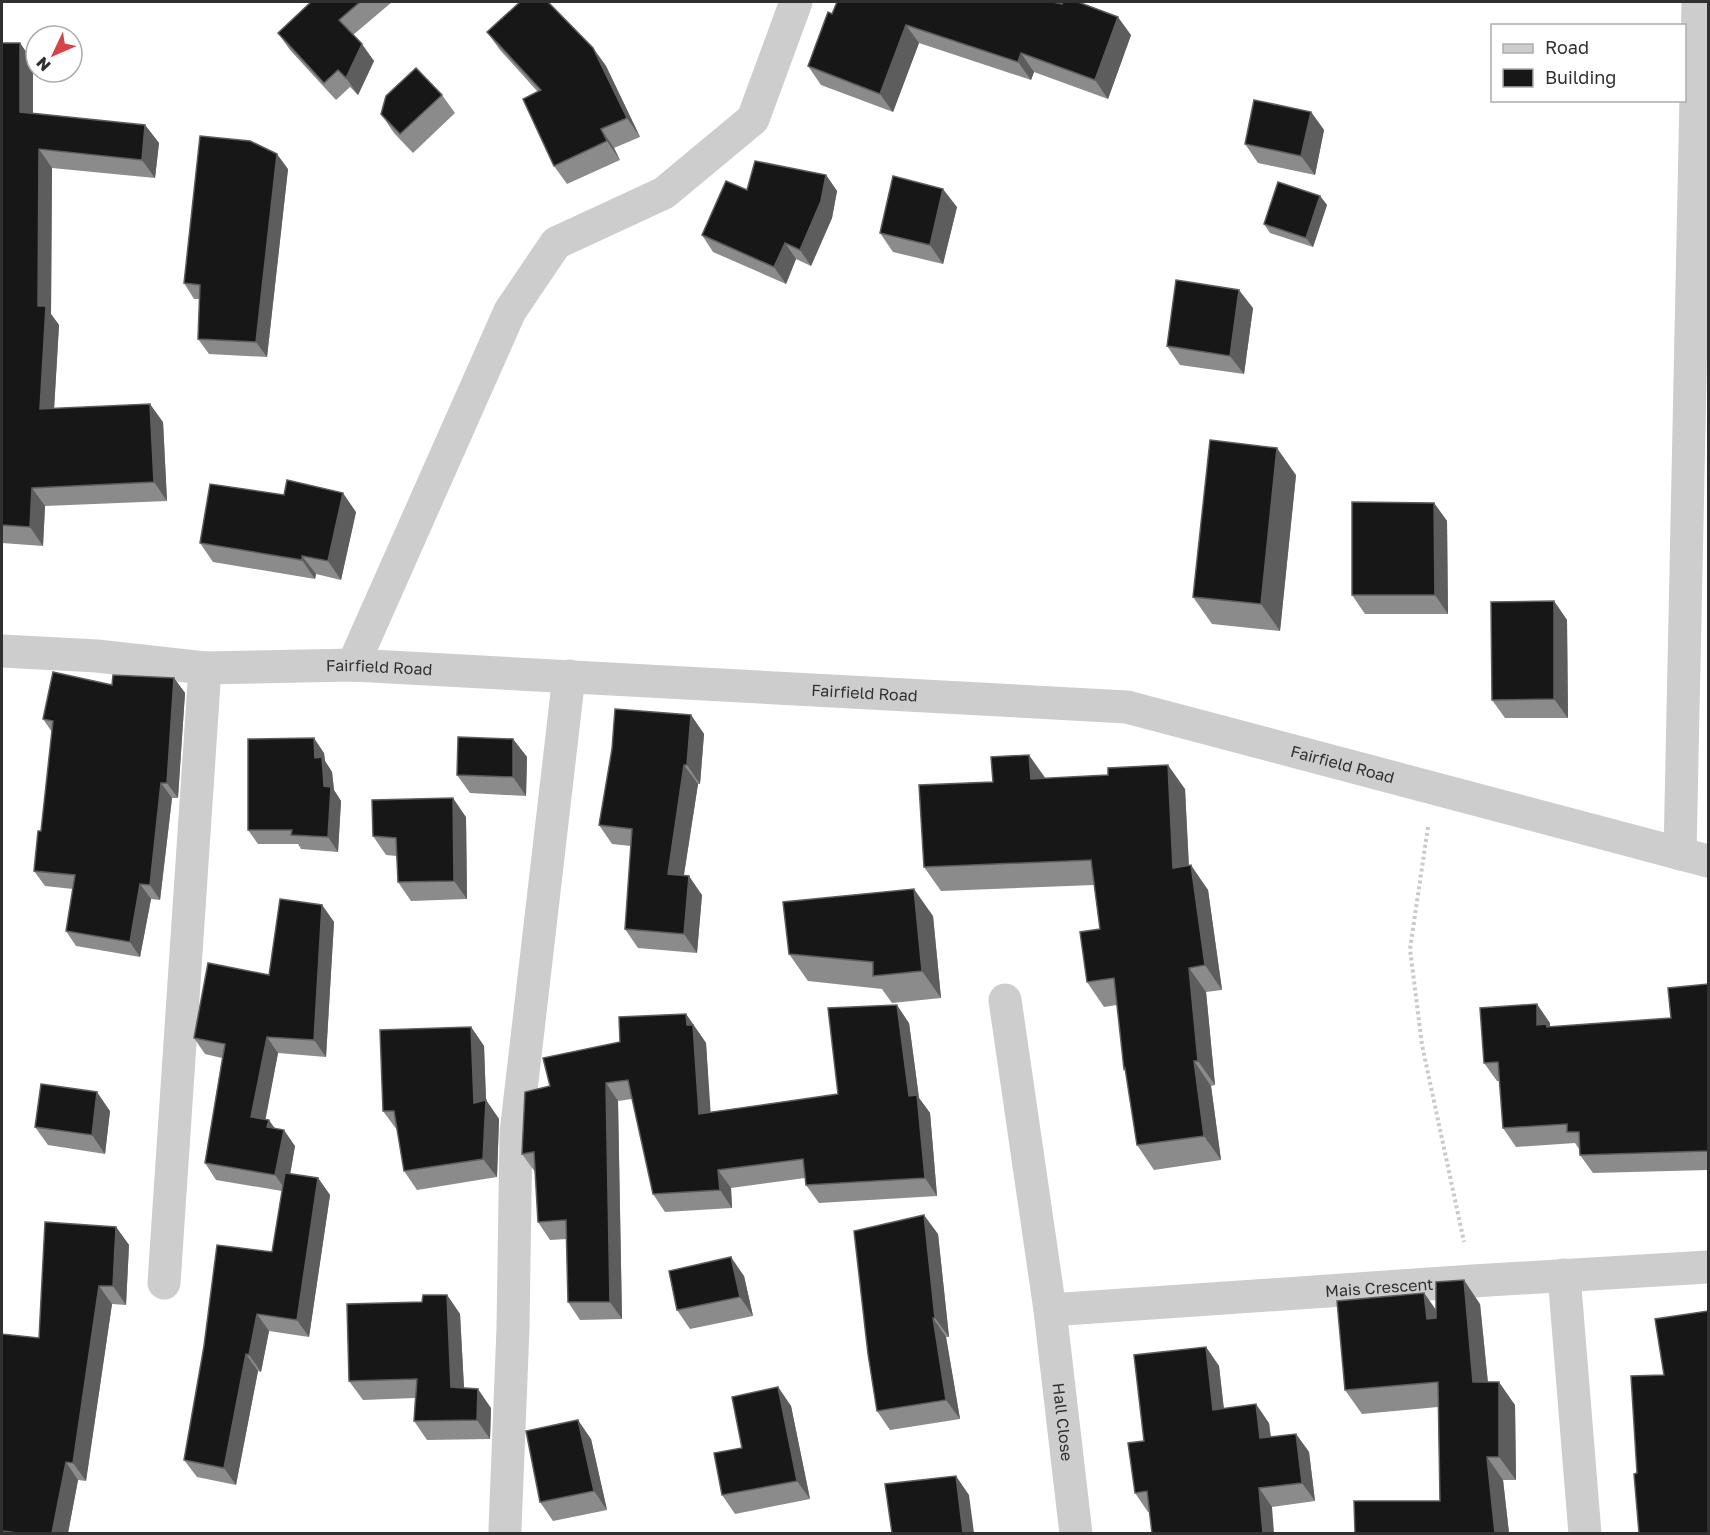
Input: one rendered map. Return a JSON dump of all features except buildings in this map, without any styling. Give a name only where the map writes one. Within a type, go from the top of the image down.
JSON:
[{"type":"street","points":[[353,665],[510,311],[556,243],[664,194],[753,119],[796,2]]},
{"type":"street","points":[[1694,858],[1698,2]]},
{"type":"street","name":"Fairfield Road","points":[[2,651],[97,656],[205,668],[353,665],[1127,707],[1694,858]]},
{"type":"street","points":[[164,1283],[205,668]]},
{"type":"street","points":[[505,1529],[513,1328],[516,1132],[568,676]]},
{"type":"street","name":"Hall Close","points":[[1005,1000],[1050,1310],[1076,1533]]},
{"type":"street","name":"Mais Crescent","points":[[1050,1310],[1708,1267]]},
{"type":"street","points":[[1564,1275],[1585,1533]]},
{"type":"path","points":[[1434,789],[1410,949],[1422,1045],[1473,1281]]}]
